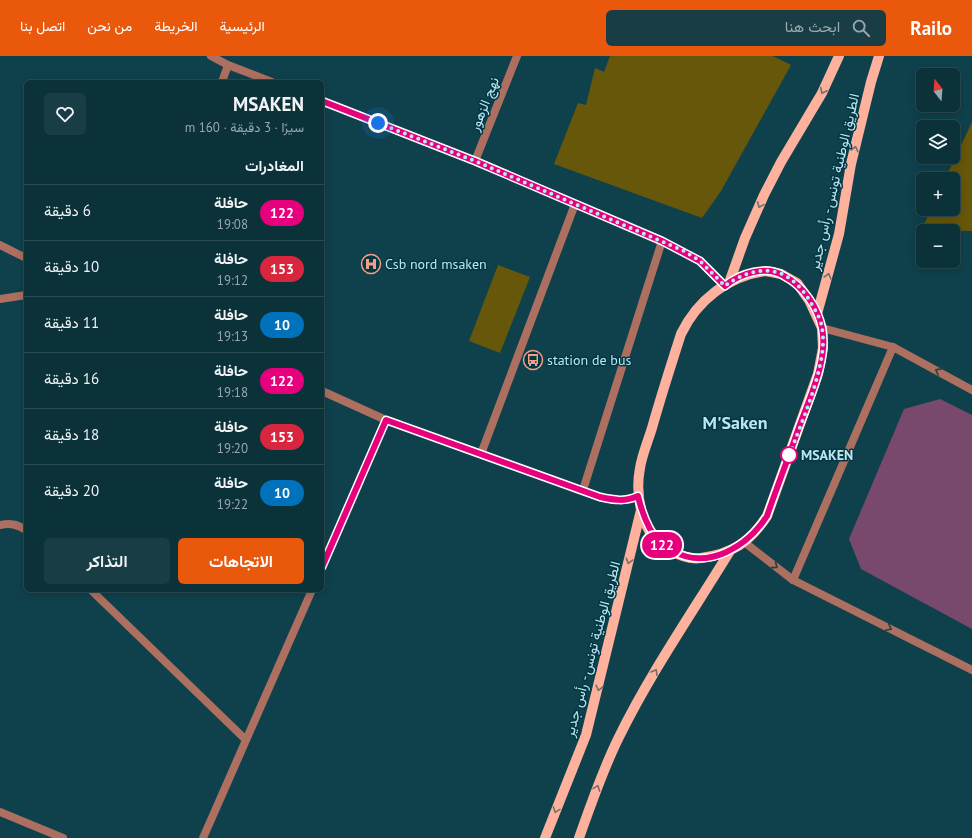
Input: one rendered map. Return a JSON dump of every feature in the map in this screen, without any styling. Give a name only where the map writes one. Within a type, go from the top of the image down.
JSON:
[{"type":"main road","points":[[727,284],[764,194],[822,93],[839,56]]},
{"type":"main road","name":"الطريق الوطنية تونس - رأس جدير","points":[[817,314],[839,234],[851,164],[871,82],[880,56]]},
{"type":"main road","points":[[579,838],[599,783],[622,731],[645,687],[730,552],[758,529],[767,516],[818,374],[823,348],[822,328],[817,314],[797,283],[781,274],[766,271],[751,273],[727,284],[710,296],[687,320],[680,334],[640,468],[638,496],[641,510],[648,528],[661,545],[680,556],[698,558],[730,552]]},
{"type":"main road","name":"الطريق الوطنية تونس - رأس جدير","points":[[545,838],[590,722],[641,510]]},
{"type":"street","points":[[211,56],[228,65],[267,80]]},
{"type":"street","name":"نهج الزهور","points":[[475,161],[517,56]]},
{"type":"street","points":[[223,80],[228,65]]},
{"type":"street","points":[[324,102],[475,161],[662,241],[700,261],[727,284]]},
{"type":"street","points":[[481,454],[574,204]]},
{"type":"street","points":[[583,490],[662,241]]},
{"type":"street","points":[[0,245],[24,257]]},
{"type":"street","points":[[0,299],[24,295]]},
{"type":"street","points":[[822,328],[893,347],[972,390]]},
{"type":"street","points":[[793,580],[893,347]]},
{"type":"street","points":[[324,392],[386,420],[583,490],[617,501],[630,500],[638,496]]},
{"type":"street","points":[[324,562],[386,420]]},
{"type":"street","points":[[0,525],[14,524],[24,529]]},
{"type":"street","points":[[744,542],[793,580],[972,670]]},
{"type":"street","points":[[93,592],[246,740]]},
{"type":"street","points":[[203,838],[311,592]]},
{"type":"street","points":[[0,812],[63,838]]},
{"type":"shaded area","points":[[940,399],[972,415],[972,629],[861,569],[849,539],[904,409]]},
{"type":"building","points":[[610,56],[773,56],[791,65],[721,191],[702,218],[554,164],[578,103],[586,105],[595,68],[604,72]]},
{"type":"building","points":[[972,122],[972,231],[960,231],[960,224],[924,224],[928,216],[960,216],[960,172],[948,172],[952,164],[960,164],[960,147]]},
{"type":"building","points":[[498,265],[530,277],[500,353],[469,341]]},
{"type":"bus line","name":"122","points":[[324,102],[475,161],[684,251],[700,261],[725,286],[729,282],[751,273],[766,271],[781,274],[797,283],[817,314],[822,328],[823,348],[818,374],[767,516],[758,529],[730,552],[698,558],[680,556],[661,545],[648,528],[641,510],[638,496],[630,500],[617,501],[600,497],[386,420],[324,562]]},
{"type":"place","name":"Csb nord msaken","points":[[371,264]]},
{"type":"place","name":"station de bus","points":[[533,360]]},
{"type":"place","name":"MSAKEN","points":[[789,455]]},
{"type":"district","name":"M'Saken","points":[[735,422]]},
{"type":"route","points":[[378,123],[475,161],[684,251],[700,261],[725,286],[729,282],[741,276],[766,271],[781,274],[797,283],[817,314],[822,328],[823,348],[818,374],[788,459],[789,455]]}]
